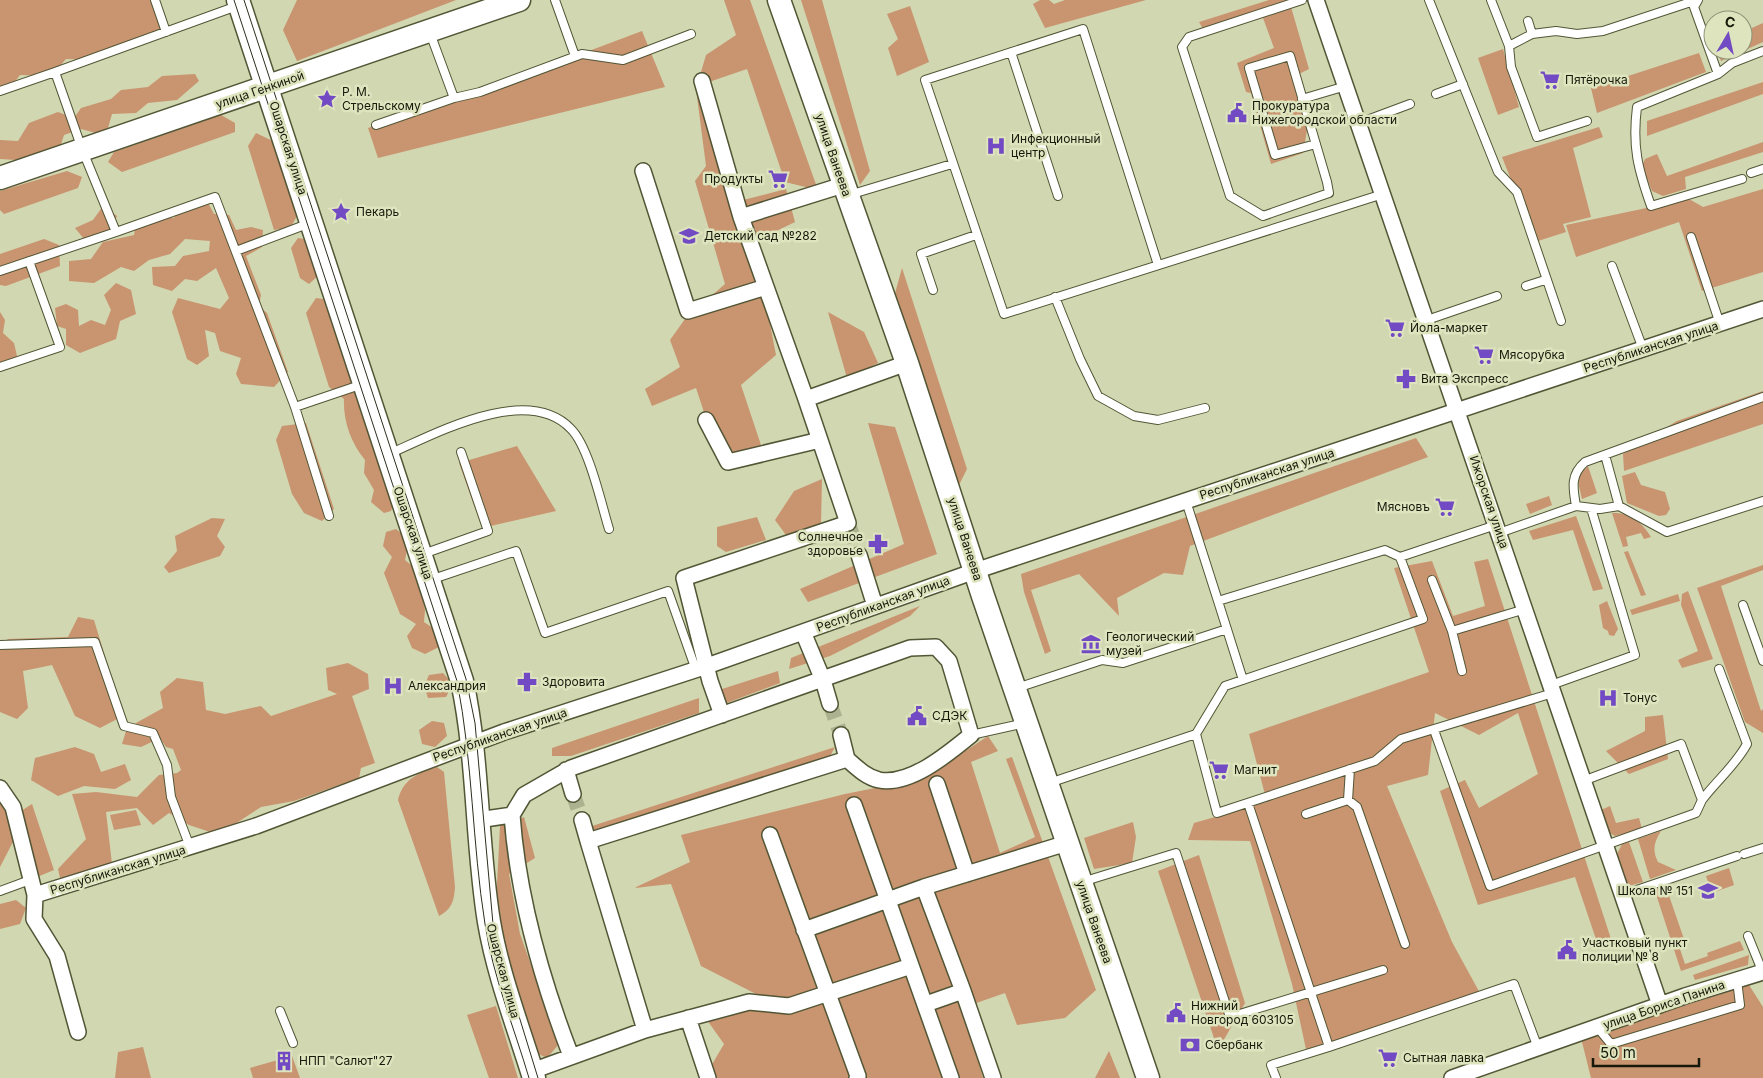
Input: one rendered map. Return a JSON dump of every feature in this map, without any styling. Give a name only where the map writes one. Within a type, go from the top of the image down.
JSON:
[{"type":"street","name":"улица Генкиной","points":[[0,178],[519,0]]},
{"type":"street","name":"улица Ванеева","points":[[779,0],[907,363],[1026,723],[1148,1078]]},
{"type":"street","name":"Ижорская улица","points":[[1316,0],[1384,194],[1660,1006]]},
{"type":"street","name":"Ошарская улица","points":[[238,2],[268,87],[462,681],[472,744],[485,893],[494,945],[533,1074]]},
{"type":"street","points":[[702,81],[741,217],[849,526],[684,578],[701,668],[722,715]]},
{"type":"street","points":[[643,171],[688,311],[766,287]]},
{"type":"street","points":[[741,217],[846,190]]},
{"type":"street","name":"Республиканская улица","points":[[35,895],[256,826],[472,744],[701,668],[975,571],[1458,412],[1763,309]]},
{"type":"street","points":[[806,399],[907,363]]},
{"type":"street","points":[[706,420],[728,462],[820,440]]},
{"type":"street","points":[[859,556],[875,606]]},
{"type":"street","points":[[803,632],[823,680],[830,704]]},
{"type":"street","points":[[571,1056],[549,997],[524,907],[512,815],[524,795],[566,770],[910,648],[936,647],[949,661],[971,735],[930,767],[905,778],[879,780],[861,772],[847,759],[841,735]]},
{"type":"street","points":[[588,841],[847,759]]},
{"type":"street","points":[[566,770],[574,794]]},
{"type":"street","points":[[937,784],[967,874]]},
{"type":"street","points":[[0,788],[13,807],[35,895],[34,918],[57,956],[78,1032]]},
{"type":"street","points":[[854,805],[951,1078]]},
{"type":"street","points":[[478,820],[512,815]]},
{"type":"street","points":[[582,820],[645,1030]]},
{"type":"street","points":[[770,835],[858,1076],[857,1078]]},
{"type":"street","points":[[804,930],[924,887],[1067,843]]},
{"type":"street","points":[[924,887],[993,1078]]},
{"type":"street","points":[[533,1074],[571,1056],[645,1030],[749,1002],[789,1006],[911,966]]},
{"type":"street","name":"улица Бориса Панина","points":[[1452,1078],[1475,1074],[1538,1048],[1597,1027],[1763,973]]},
{"type":"street","points":[[926,1004],[963,991]]},
{"type":"street","points":[[688,1018],[708,1078]]},
{"type":"lane","points":[[155,0],[166,32]]},
{"type":"lane","points":[[555,0],[575,56]]},
{"type":"lane","points":[[1302,0],[1189,37],[1182,47],[1230,196],[1263,216],[1329,193],[1316,144],[1290,56],[1249,68],[1275,155],[1316,144]]},
{"type":"lane","points":[[1429,0],[1498,172],[1517,192],[1545,280],[1561,321]]},
{"type":"lane","points":[[1491,0],[1508,46],[1511,67],[1537,137],[1587,121]]},
{"type":"lane","points":[[1508,46],[1532,34],[1556,31],[1577,34],[1603,31],[1698,0]]},
{"type":"lane","points":[[1698,0],[1694,6],[1718,74]]},
{"type":"lane","points":[[0,91],[166,32],[238,2]]},
{"type":"lane","points":[[1528,21],[1532,34]]},
{"type":"lane","points":[[1158,265],[1083,29],[925,80],[1004,314],[1384,194]]},
{"type":"lane","points":[[429,31],[454,98]]},
{"type":"lane","points":[[376,126],[454,98],[480,92],[575,56],[582,54],[623,60],[691,34]]},
{"type":"lane","points":[[1742,179],[1651,206],[1637,164],[1635,122],[1637,107],[1718,74],[1732,63],[1763,51]]},
{"type":"lane","points":[[1011,52],[1058,196]]},
{"type":"lane","points":[[55,72],[82,149],[116,232]]},
{"type":"lane","points":[[1436,94],[1463,84]]},
{"type":"lane","points":[[1302,99],[1346,86]]},
{"type":"lane","points":[[1359,123],[1410,104]]},
{"type":"lane","points":[[846,190],[879,184],[952,164]]},
{"type":"lane","points":[[1751,173],[1763,169]]},
{"type":"lane","points":[[0,271],[215,197],[296,407],[329,516]]},
{"type":"lane","points":[[236,251],[312,223]]},
{"type":"lane","points":[[933,290],[921,254],[976,235]]},
{"type":"lane","points":[[1691,237],[1720,324]]},
{"type":"lane","points":[[0,368],[60,347],[29,261]]},
{"type":"lane","points":[[1612,266],[1643,349]]},
{"type":"lane","points":[[1526,286],[1545,280]]},
{"type":"lane","points":[[1427,320],[1497,296]]},
{"type":"lane","points":[[1055,298],[1080,359],[1098,396],[1134,416],[1158,420],[1205,408]]},
{"type":"lane","points":[[296,407],[364,384]]},
{"type":"lane","points":[[1576,506],[1572,484],[1576,470],[1585,462],[1763,397]]},
{"type":"lane","points":[[387,455],[455,426],[497,412],[534,412],[552,415],[572,430],[587,459],[609,529]]},
{"type":"lane","points":[[421,555],[488,531],[461,452]]},
{"type":"lane","points":[[1605,455],[1619,506]]},
{"type":"lane","points":[[1186,501],[1243,680]]},
{"type":"lane","points":[[1218,601],[1385,550],[1400,557],[1576,506],[1591,508],[1619,506],[1667,532],[1763,501]]},
{"type":"lane","points":[[1196,734],[1217,813],[1375,761],[1401,739],[1434,730],[1552,689],[1635,656],[1591,508]]},
{"type":"lane","points":[[429,580],[516,551],[544,633],[668,591],[701,668]]},
{"type":"lane","points":[[1047,784],[1196,734],[1226,686],[1423,619],[1400,557]]},
{"type":"lane","points":[[1432,580],[1452,631],[1462,671]]},
{"type":"lane","points":[[1743,605],[1763,660]]},
{"type":"lane","points":[[1452,631],[1525,609]]},
{"type":"lane","points":[[1015,688],[1102,660],[1122,663],[1227,629]]},
{"type":"lane","points":[[0,645],[95,642],[124,726],[153,733],[167,765],[171,797],[190,847]]},
{"type":"lane","points":[[1434,730],[1490,886],[1696,813],[1702,800],[1718,779],[1737,763],[1747,744],[1719,669]]},
{"type":"lane","points":[[971,735],[1026,723]]},
{"type":"lane","points":[[1583,781],[1682,744],[1702,800]]},
{"type":"lane","points":[[1348,800],[1350,769]]},
{"type":"lane","points":[[1306,814],[1348,800]]},
{"type":"lane","points":[[1348,800],[1357,807],[1405,944]]},
{"type":"lane","points":[[1248,803],[1329,1047]]},
{"type":"lane","points":[[1622,895],[1763,848]]},
{"type":"lane","points":[[1081,882],[1176,853],[1230,1017],[1383,970]]},
{"type":"lane","points":[[0,891],[30,880]]},
{"type":"lane","points":[[1748,936],[1763,973]]},
{"type":"lane","points":[[1597,1027],[1611,1044],[1740,1005],[1737,980]]},
{"type":"lane","points":[[1276,1078],[1271,1065],[1514,984],[1538,1048]]},
{"type":"lane","points":[[280,1010],[293,1043]]},
{"type":"shaded area","points":[[0,0],[159,0],[166,20],[156,39],[96,60],[66,59],[51,76],[20,75],[7,92],[0,95]]},
{"type":"shaded area","points":[[297,0],[456,0],[297,61],[283,30]]},
{"type":"shaded area","points":[[724,0],[750,0],[818,190],[785,182],[747,69],[706,83],[743,200],[786,189],[795,222],[754,242],[776,355],[741,385],[762,448],[722,466],[696,388],[652,406],[645,389],[680,367],[670,340],[685,319],[725,284],[695,181],[706,166],[696,89],[706,55],[736,35]]},
{"type":"shaded area","points":[[801,0],[822,0],[870,171],[860,185]]},
{"type":"shaded area","points":[[1040,0],[1049,0],[1054,4],[1065,0],[1146,0],[1045,28],[1033,4]]},
{"type":"shaded area","points":[[1269,0],[1289,0],[1309,69],[1299,74],[1311,108],[1303,153],[1271,164],[1251,93],[1246,92],[1237,63],[1274,48],[1263,18],[1206,34],[1199,22]]},
{"type":"shaded area","points":[[910,6],[929,62],[897,76],[888,48],[898,39],[887,14]]},
{"type":"shaded area","points":[[1763,23],[1763,42],[1753,47],[1753,28]]},
{"type":"shaded area","points":[[642,31],[665,87],[378,158],[368,128],[456,101]]},
{"type":"shaded area","points":[[1503,49],[1519,107],[1498,115],[1478,58]]},
{"type":"shaded area","points":[[1699,53],[1706,72],[1597,113],[1591,88]]},
{"type":"shaded area","points":[[195,74],[199,81],[177,100],[148,103],[136,113],[112,114],[108,128],[96,133],[81,129],[64,135],[60,147],[16,160],[0,159],[0,140],[18,141],[29,123],[58,112],[74,118],[81,108],[111,99],[121,90],[148,87],[162,76]]},
{"type":"shaded area","points":[[1763,82],[1763,94],[1647,136],[1647,121]]},
{"type":"shaded area","points":[[221,115],[235,123],[235,132],[122,172],[108,162],[114,152]]},
{"type":"shaded area","points":[[1599,127],[1603,137],[1573,148],[1591,217],[1563,224],[1566,232],[1538,241],[1533,235],[1502,157]]},
{"type":"shaded area","points":[[256,133],[275,142],[298,214],[291,227],[274,230],[248,146]]},
{"type":"shaded area","points":[[1763,142],[1763,152],[1685,177],[1686,189],[1663,196],[1652,191],[1642,166],[1645,159],[1657,154],[1667,176]]},
{"type":"shaded area","points":[[67,171],[82,177],[78,188],[4,214],[0,210],[0,191]]},
{"type":"shaded area","points":[[1763,189],[1763,272],[1702,291],[1679,222],[1576,257],[1566,225],[1689,199],[1703,207]]},
{"type":"shaded area","points":[[205,197],[214,214],[229,215],[236,230],[251,227],[263,230],[262,247],[246,256],[261,295],[259,306],[267,313],[288,372],[274,387],[241,384],[236,374],[241,358],[220,351],[215,333],[205,330],[209,356],[197,365],[187,359],[172,312],[178,298],[220,309],[229,298],[216,268],[197,281],[185,279],[172,291],[153,285],[152,267],[175,266],[183,256],[209,251],[210,241],[185,239],[170,254],[149,260],[134,271],[121,267],[94,283],[69,281],[69,261],[91,259],[103,242],[134,235],[136,221],[157,215],[174,218],[181,205]]},
{"type":"shaded area","points":[[103,206],[117,216],[111,231],[84,239],[75,228],[93,220]]},
{"type":"shaded area","points":[[298,238],[311,240],[320,274],[309,284],[300,278],[291,248]]},
{"type":"shaded area","points":[[44,239],[59,245],[60,266],[6,286],[0,285],[0,254]]},
{"type":"shaded area","points":[[902,268],[967,469],[957,489],[894,297]]},
{"type":"shaded area","points":[[116,283],[131,290],[136,314],[120,321],[116,339],[80,353],[66,345],[66,329],[57,326],[55,308],[66,304],[78,310],[79,326],[91,320],[105,325],[111,310],[104,295]]},
{"type":"shaded area","points":[[316,298],[331,300],[377,439],[376,456],[389,473],[385,487],[397,496],[391,511],[384,513],[371,502],[374,490],[364,473],[365,460],[349,431],[344,399],[329,387],[306,313]]},
{"type":"shaded area","points":[[0,312],[5,320],[3,333],[14,343],[17,356],[6,369],[0,368]]},
{"type":"shaded area","points":[[828,312],[864,332],[878,363],[847,378]]},
{"type":"shaded area","points":[[1763,391],[1763,424],[1624,471],[1623,454],[1677,421]]},
{"type":"shaded area","points":[[306,423],[334,509],[322,521],[304,513],[292,494],[276,440],[282,426]]},
{"type":"shaded area","points":[[868,423],[895,427],[937,554],[808,602],[800,589],[904,544]]},
{"type":"shaded area","points":[[1416,438],[1428,457],[1190,546],[1183,575],[1164,573],[1117,598],[1119,616],[1079,574],[1031,590],[1051,651],[1045,654],[1024,592],[1021,574]]},
{"type":"shaded area","points":[[517,446],[556,511],[482,528],[459,463]]},
{"type":"shaded area","points":[[1588,466],[1597,493],[1582,499],[1577,478]]},
{"type":"shaded area","points":[[1635,472],[1641,485],[1665,492],[1670,509],[1666,515],[1659,516],[1627,503],[1622,476]]},
{"type":"shaded area","points":[[822,479],[821,524],[786,535],[775,520],[794,491]]},
{"type":"shaded area","points":[[1549,496],[1552,505],[1530,514],[1526,504]]},
{"type":"shaded area","points":[[1612,513],[1624,514],[1635,519],[1651,537],[1644,539],[1641,533],[1626,537],[1628,546],[1623,547]]},
{"type":"shaded area","points":[[1576,516],[1603,589],[1593,591],[1573,530],[1533,540],[1529,531]]},
{"type":"shaded area","points":[[757,517],[766,540],[726,552],[717,546],[717,527]]},
{"type":"shaded area","points":[[212,518],[225,519],[217,536],[225,547],[220,556],[169,573],[164,567],[177,551],[175,536]]},
{"type":"shaded area","points":[[396,529],[409,540],[405,560],[416,569],[425,610],[424,622],[437,631],[439,647],[425,654],[412,648],[407,636],[416,624],[400,614],[384,573],[392,557],[383,546],[386,532]]},
{"type":"shaded area","points":[[1628,551],[1646,595],[1641,596],[1624,552]]},
{"type":"shaded area","points":[[1488,559],[1612,942],[1599,948],[1575,877],[1478,905],[1440,791],[1465,780],[1479,808],[1538,774],[1518,713],[1479,735],[1435,713],[1428,775],[1387,786],[1452,942],[1481,995],[1307,1054],[1292,984],[1250,841],[1188,840],[1194,823],[1267,802],[1249,734],[1429,672],[1394,568],[1432,561],[1453,616],[1485,606],[1474,562]]},
{"type":"shaded area","points":[[1763,565],[1763,570],[1721,586],[1761,711],[1763,709],[1763,733],[1745,722],[1697,588]]},
{"type":"shaded area","points":[[1688,591],[1713,659],[1682,668],[1678,660],[1698,651],[1681,605],[1682,594]]},
{"type":"shaded area","points":[[1678,594],[1680,601],[1632,615],[1630,610]]},
{"type":"shaded area","points":[[1607,601],[1618,629],[1614,636],[1609,635],[1608,631],[1603,628],[1599,605]]},
{"type":"shaded area","points":[[920,606],[910,616],[830,656],[789,669],[791,658]]},
{"type":"shaded area","points":[[78,617],[94,620],[123,716],[100,728],[75,716],[52,665],[23,671],[28,708],[17,719],[0,712],[0,645],[8,639],[68,637]]},
{"type":"shaded area","points":[[348,663],[368,674],[369,689],[352,696],[375,763],[361,768],[359,778],[294,801],[261,807],[235,824],[210,832],[189,825],[169,813],[153,825],[137,808],[106,812],[112,864],[60,878],[58,869],[86,839],[72,794],[96,792],[137,797],[159,775],[177,773],[181,770],[173,749],[166,747],[160,738],[141,747],[122,744],[127,728],[163,708],[160,692],[177,678],[203,682],[206,710],[225,714],[261,706],[271,716],[337,694],[328,690],[326,668]]},
{"type":"shaded area","points":[[778,671],[780,683],[724,704],[716,691]]},
{"type":"shaded area","points":[[443,673],[453,684],[446,697],[428,698],[424,686],[429,675]]},
{"type":"shaded area","points":[[699,698],[699,713],[571,756],[552,756],[552,748]]},
{"type":"shaded area","points":[[1663,715],[1668,759],[1629,774],[1606,751],[1645,731],[1645,717]]},
{"type":"shaded area","points":[[432,721],[444,723],[447,736],[435,747],[422,744],[419,730]]},
{"type":"shaded area","points":[[988,736],[998,751],[971,762],[1000,853],[1035,837],[1006,759],[1012,757],[1096,990],[1065,1018],[1017,1025],[1005,993],[962,1008],[983,1078],[704,1078],[724,1044],[707,1020],[758,995],[701,966],[671,884],[634,888],[690,862],[681,835],[845,794],[925,778]]},
{"type":"shaded area","points":[[75,747],[94,754],[101,772],[125,764],[131,780],[115,789],[84,786],[58,796],[31,780],[35,758]]},
{"type":"shaded area","points":[[835,747],[828,760],[600,834],[586,828]]},
{"type":"shaded area","points":[[437,767],[444,772],[455,887],[452,904],[439,916],[398,800],[400,793],[412,778]]},
{"type":"shaded area","points":[[0,793],[4,798],[15,838],[0,867]]},
{"type":"shaded area","points":[[32,804],[54,870],[37,877],[18,813]]},
{"type":"shaded area","points":[[1610,806],[1616,823],[1639,818],[1642,829],[1615,836],[1608,832],[1599,811]]},
{"type":"shaded area","points":[[136,810],[141,825],[114,830],[110,815]]},
{"type":"shaded area","points":[[524,817],[535,858],[509,874],[520,934],[559,1044],[547,1058],[534,1052],[507,968],[496,904],[500,826]]},
{"type":"shaded area","points":[[1133,822],[1136,837],[1132,863],[1094,869],[1084,838]]},
{"type":"shaded area","points":[[1661,831],[1655,846],[1656,858],[1658,862],[1676,870],[1650,879],[1638,839]]},
{"type":"shaded area","points":[[1629,842],[1643,882],[1629,886],[1617,854],[1622,844]]},
{"type":"shaded area","points":[[1199,855],[1245,1003],[1218,1050],[1158,871]]},
{"type":"shaded area","points":[[1729,868],[1734,885],[1712,893],[1706,876]]},
{"type":"shaded area","points":[[1665,884],[1685,942],[1679,946],[1685,964],[1708,956],[1707,953],[1740,941],[1744,950],[1681,971],[1654,888]]},
{"type":"shaded area","points":[[16,900],[26,908],[20,924],[0,929],[0,904]]},
{"type":"shaded area","points":[[1749,955],[1748,965],[1695,980],[1693,975]]},
{"type":"shaded area","points":[[1749,985],[1763,1007],[1763,1078],[1591,1078],[1581,1038]]},
{"type":"shaded area","points":[[496,1006],[518,1078],[489,1078],[467,1015]]},
{"type":"shaded area","points":[[143,1047],[151,1078],[115,1078],[118,1052]]},
{"type":"shaded area","points":[[1109,1051],[1120,1078],[1095,1078]]},
{"type":"shaded area","name":"НПП \"Салют\"27","points":[[292,1056],[300,1078],[253,1078],[250,1068]]},
{"type":"tunnel","points":[[850,528],[859,555]]},
{"type":"tunnel","points":[[830,704],[841,735]]},
{"type":"tunnel","points":[[573,794],[582,820]]},
{"type":"tram line","points":[[234,0],[457,681],[466,742],[477,863],[485,924],[498,983],[529,1078]]},
{"type":"tram line","points":[[244,0],[466,679],[475,723],[493,924],[499,951],[538,1078]]},
{"type":"place","name":"Пятёрочка","points":[[1550,80]]},
{"type":"place","name":"Р. М. Стрельскому","points":[[327,99]]},
{"type":"place","name":"Прокуратура Нижегородской области","points":[[1237,113]]},
{"type":"place","name":"Инфекционный центр","points":[[996,146]]},
{"type":"place","name":"Продукты","points":[[778,179]]},
{"type":"place","name":"Пекарь","points":[[341,212]]},
{"type":"place","name":"Детский сад №282","points":[[689,236]]},
{"type":"place","name":"Йола-маркет","points":[[1395,328]]},
{"type":"place","name":"Мясорубка","points":[[1484,355]]},
{"type":"place","name":"Вита Экспресс","points":[[1406,379]]},
{"type":"place","name":"Мясновъ","points":[[1445,507]]},
{"type":"place","name":"Солнечное здоровье","points":[[878,544]]},
{"type":"place","name":"Геологический музей","points":[[1091,644]]},
{"type":"place","name":"Здоровита","points":[[527,682]]},
{"type":"place","name":"Александрия","points":[[393,686]]},
{"type":"place","name":"Тонус","points":[[1608,698]]},
{"type":"place","name":"СДЭК","points":[[917,716]]},
{"type":"place","name":"Магнит","points":[[1219,770]]},
{"type":"place","name":"Школа № 151","points":[[1708,891]]},
{"type":"place","name":"Участковый пункт полиции № 8","points":[[1567,950]]},
{"type":"place","name":"Нижний Новгород 603105","points":[[1176,1013]]},
{"type":"place","name":"Сбербанк","points":[[1190,1045]]},
{"type":"place","name":"Сытная лавка","points":[[1388,1058]]},
{"type":"place","name":"НПП \"Салют\"27","points":[[284,1061]]}]
